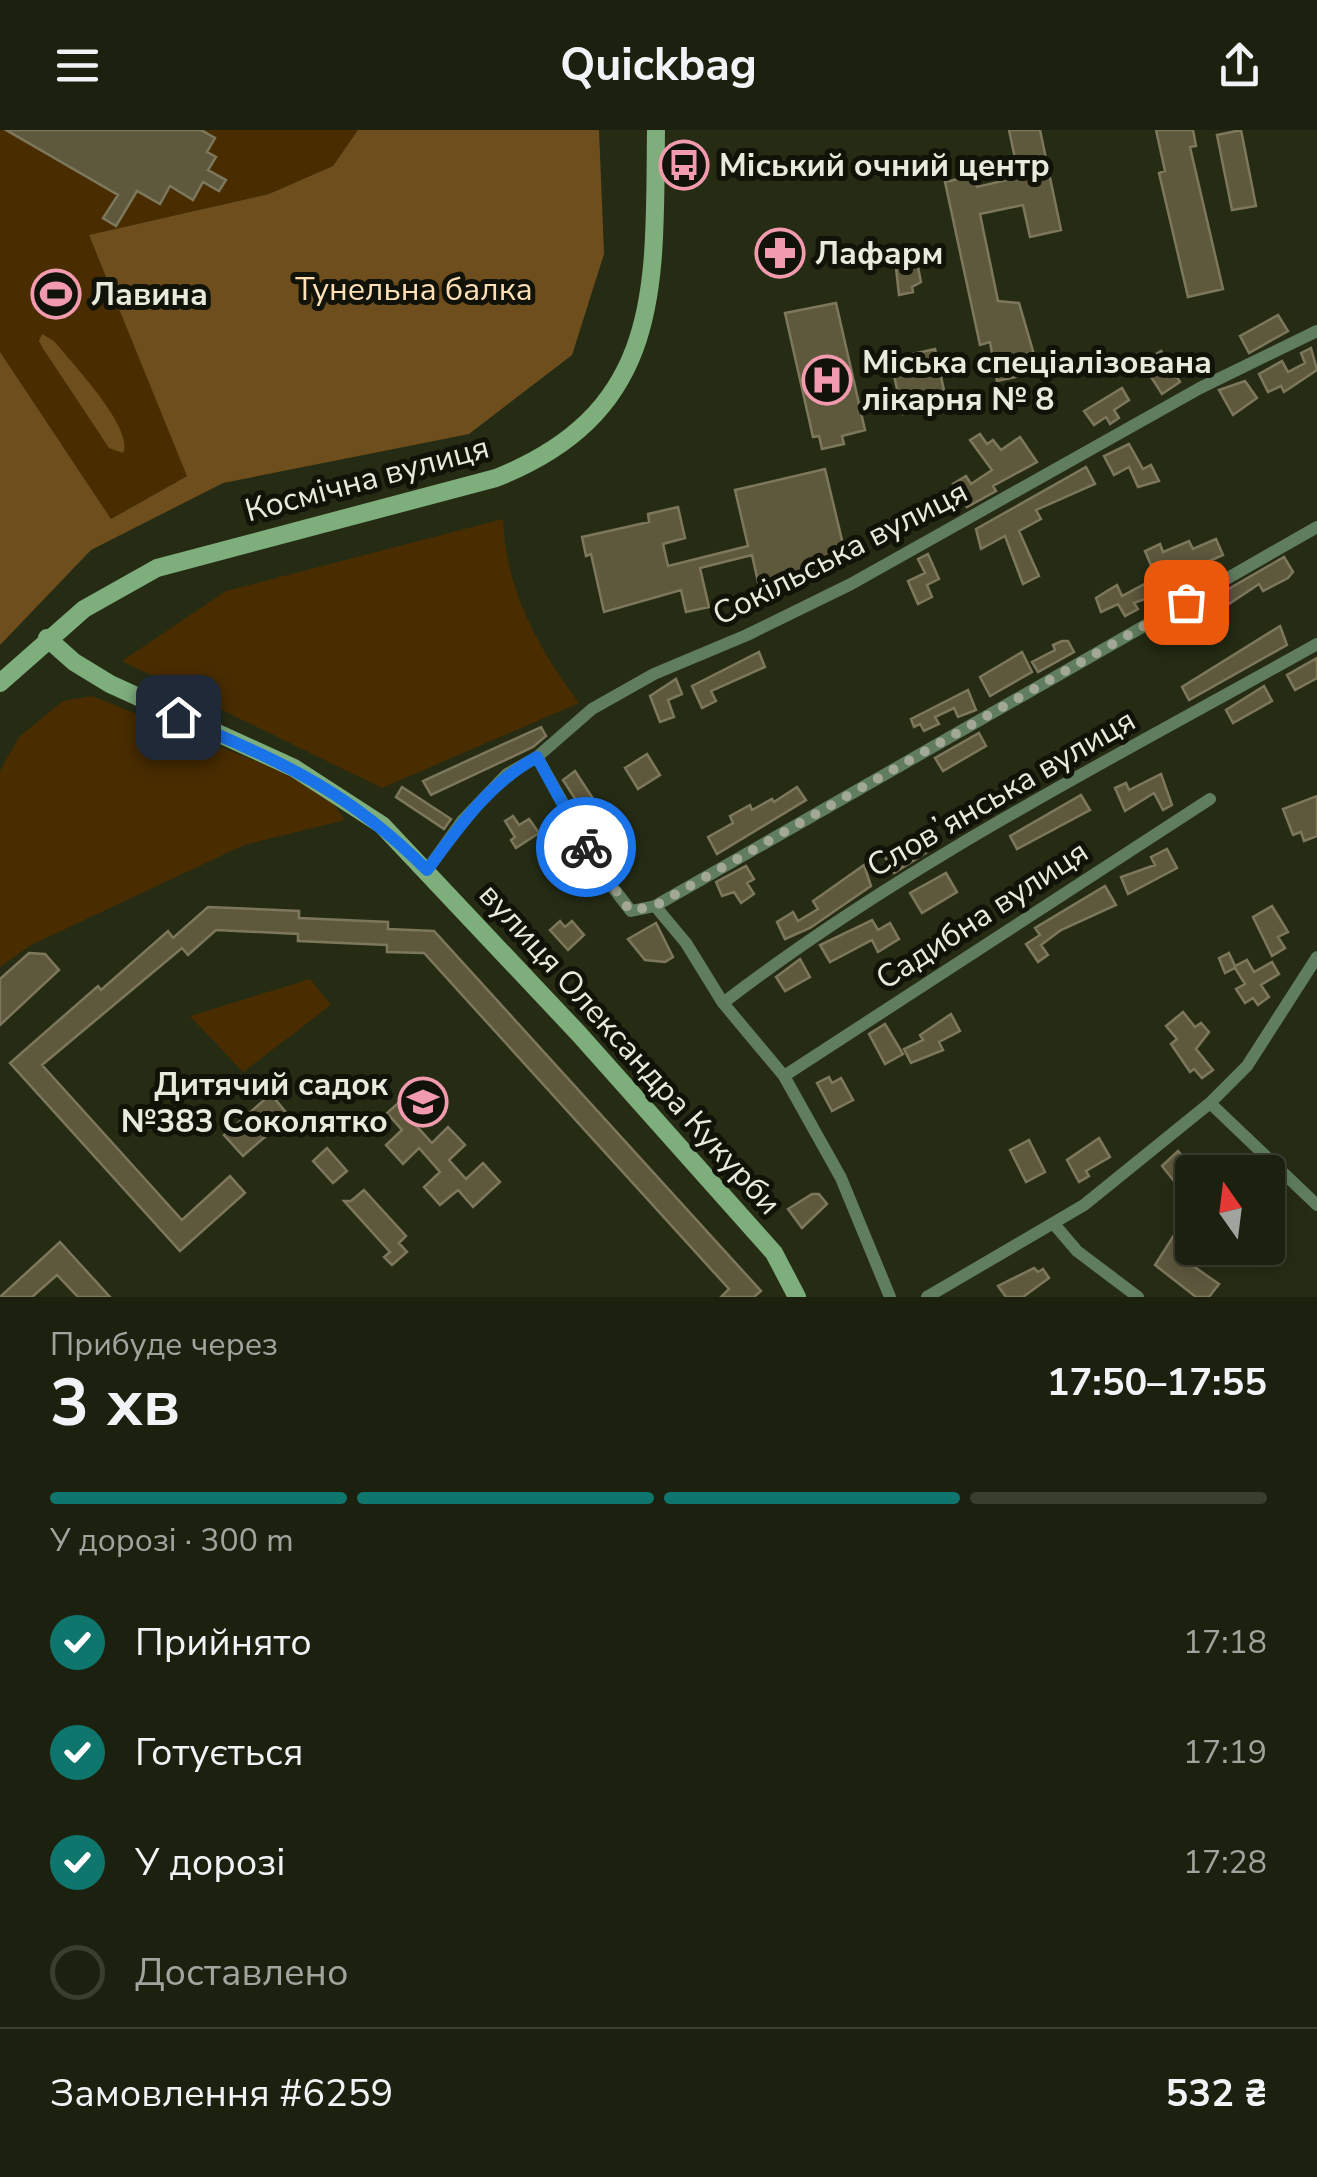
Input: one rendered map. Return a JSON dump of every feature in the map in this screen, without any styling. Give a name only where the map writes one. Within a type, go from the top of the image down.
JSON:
[{"type":"street","name":"Космічна вулиця","points":[[0,683],[46,638],[119,586],[156,568],[496,478],[534,460],[581,428],[622,378],[642,330],[651,283],[656,130]]},
{"type":"street","name":"Сокільська вулиця","points":[[427,870],[479,802],[507,774],[537,757],[592,709],[654,674],[747,635],[851,584],[1200,388],[1317,331]]},
{"type":"street","points":[[537,757],[604,876],[630,911],[655,906],[1317,527]]},
{"type":"street","name":"вулиця Олександра Кукурби","points":[[46,638],[74,662],[110,684],[340,794],[382,825],[774,1254],[798,1297]]},
{"type":"street","name":"Словʼянська вулиця","points":[[722,1003],[804,941],[962,844],[1317,644]]},
{"type":"street","name":"Садибна вулиця","points":[[784,1076],[1210,799]]},
{"type":"street","points":[[655,906],[686,943],[722,1003],[784,1076],[841,1178],[890,1297]]},
{"type":"street","points":[[927,1297],[1054,1224],[1210,1103],[1248,1066],[1317,958]]},
{"type":"street","points":[[1210,1103],[1317,1205]]},
{"type":"street","points":[[1054,1224],[1077,1251],[1138,1297]]},
{"type":"shaded area","name":"Лавина","points":[[0,130],[358,130],[333,166],[269,194],[89,235],[188,475],[111,519],[0,352]]},
{"type":"shaded area","points":[[503,519],[510,569],[526,616],[579,703],[382,788],[122,661],[226,591]]},
{"type":"shaded area","points":[[92,696],[321,787],[345,820],[244,845],[31,945],[0,967],[0,771],[19,737],[63,701]]},
{"type":"shaded area","points":[[310,979],[331,1005],[243,1072],[190,1016]]},
{"type":"green space","name":"Тунельна балка","points":[[358,130],[599,130],[604,254],[572,355],[469,434],[223,483],[91,550],[0,645],[0,352],[111,519],[187,476],[89,235],[269,194],[333,166]]},
{"type":"green space","points":[[42,334],[54,341],[111,413],[120,428],[123,453],[109,448],[44,350],[39,341]]},
{"type":"building","points":[[6,130],[201,130],[215,138],[207,152],[216,157],[208,170],[226,180],[219,191],[203,182],[193,200],[170,186],[160,204],[137,191],[116,226],[103,218],[118,195]]},
{"type":"building","points":[[1009,130],[1040,130],[1061,230],[1030,237],[1023,205],[980,214],[998,301],[1019,303],[1035,358],[1031,358],[1034,373],[997,381],[990,342],[980,345],[945,182],[975,175],[977,187],[1019,177]]},
{"type":"building","points":[[1156,130],[1193,130],[1196,146],[1190,147],[1223,289],[1188,297],[1159,173],[1165,171]]},
{"type":"building","points":[[1241,130],[1256,206],[1232,210],[1217,135]]},
{"type":"building","name":"Лафарм","points":[[790,239],[795,262],[771,268],[766,245]]},
{"type":"building","points":[[917,262],[921,282],[912,287],[913,292],[899,295],[896,268]]},
{"type":"building","name":"Міська спеціалізована лікарня № 8","points":[[836,303],[865,430],[842,436],[844,444],[822,449],[819,436],[813,437],[785,313]]},
{"type":"building","points":[[1278,315],[1288,331],[1249,353],[1240,336]]},
{"type":"building","points":[[1311,348],[1317,370],[1284,392],[1281,386],[1268,392],[1259,374],[1282,361],[1288,372],[1305,363],[1301,353]]},
{"type":"building","points":[[935,349],[947,404],[903,414],[890,359]]},
{"type":"building","points":[[1161,351],[1180,382],[1162,394],[1142,363]]},
{"type":"building","points":[[1245,381],[1257,398],[1233,415],[1219,390]]},
{"type":"building","points":[[1122,388],[1129,400],[1114,410],[1119,418],[1110,424],[1106,417],[1094,425],[1084,411]]},
{"type":"building","points":[[980,434],[987,444],[993,440],[1001,450],[1020,437],[1037,462],[993,486],[996,491],[967,507],[953,484],[966,476],[971,484],[992,470],[970,440]]},
{"type":"building","points":[[1129,444],[1143,469],[1151,465],[1159,481],[1138,487],[1129,467],[1114,475],[1104,456]]},
{"type":"building","points":[[1086,467],[1095,484],[1036,510],[1041,519],[1019,531],[1039,576],[1023,584],[1005,536],[981,549],[976,529]]},
{"type":"building","points":[[825,469],[847,561],[758,582],[752,555],[700,568],[709,607],[686,612],[681,590],[604,612],[591,554],[586,556],[582,537],[649,522],[648,514],[678,507],[685,538],[663,544],[668,566],[748,546],[735,490]]},
{"type":"building","points":[[1216,539],[1223,555],[1191,569],[1195,578],[1180,584],[1171,562],[1153,570],[1145,551],[1160,544],[1163,552],[1189,541],[1193,549]]},
{"type":"building","points":[[928,554],[939,579],[927,585],[932,597],[918,604],[908,581],[925,573],[918,559]]},
{"type":"building","points":[[1284,557],[1293,572],[1288,578],[1263,591],[1259,584],[1220,610],[1213,598]]},
{"type":"building","points":[[1148,582],[1153,596],[1134,603],[1138,609],[1125,616],[1118,604],[1101,612],[1096,598],[1117,585],[1122,596]]},
{"type":"building","points":[[1280,626],[1287,645],[1189,700],[1182,687]]},
{"type":"building","points":[[1068,641],[1074,652],[1038,672],[1032,662],[1055,650],[1053,645]]},
{"type":"building","points":[[759,652],[765,667],[711,691],[716,701],[702,708],[692,686]]},
{"type":"building","points":[[1022,652],[1032,672],[990,696],[980,677]]},
{"type":"building","points":[[1317,658],[1317,678],[1295,690],[1287,675]]},
{"type":"building","points":[[676,679],[682,694],[668,700],[674,717],[660,722],[650,696]]},
{"type":"building","points":[[1264,686],[1272,701],[1233,723],[1226,710]]},
{"type":"building","points":[[968,690],[976,710],[958,717],[954,708],[935,717],[939,724],[924,731],[920,724],[914,727],[911,719]]},
{"type":"building","points":[[541,727],[546,736],[533,747],[431,795],[423,781]]},
{"type":"building","points":[[979,733],[986,746],[943,771],[935,758]]},
{"type":"building","points":[[647,754],[660,775],[638,789],[625,768]]},
{"type":"building","points":[[575,771],[605,817],[592,825],[563,780]]},
{"type":"building","points":[[1161,774],[1172,805],[1163,810],[1154,793],[1125,811],[1115,788],[1126,783],[1129,790]]},
{"type":"building","points":[[402,787],[451,819],[444,829],[396,797]]},
{"type":"building","points":[[797,787],[806,800],[717,854],[708,837],[733,823],[730,816],[750,805],[752,810],[772,799],[774,802]]},
{"type":"building","points":[[1081,795],[1090,810],[1017,849],[1010,836]]},
{"type":"building","points":[[1317,796],[1317,836],[1304,841],[1301,832],[1293,835],[1283,809]]},
{"type":"building","points":[[513,816],[519,825],[529,819],[539,833],[516,848],[511,840],[515,837],[505,821]]},
{"type":"building","points":[[919,839],[927,852],[894,873],[885,857]]},
{"type":"building","points":[[1167,849],[1177,868],[1128,894],[1121,877],[1155,865],[1151,857]]},
{"type":"building","points":[[864,865],[871,886],[810,928],[785,939],[777,922],[793,912],[798,921],[818,909],[813,901]]},
{"type":"building","points":[[746,866],[754,879],[747,883],[754,894],[741,903],[734,892],[722,896],[716,882]]},
{"type":"building","points":[[946,873],[957,892],[922,913],[910,893]]},
{"type":"building","points":[[1105,886],[1116,905],[1061,930],[1041,945],[1048,955],[1038,962],[1026,944],[1040,935],[1035,928]]},
{"type":"building","points":[[1272,906],[1288,932],[1278,937],[1285,948],[1272,956],[1253,917]]},
{"type":"building","points":[[208,907],[299,911],[299,918],[388,922],[388,929],[434,931],[761,1291],[754,1297],[721,1297],[729,1289],[424,953],[387,952],[387,945],[298,941],[298,934],[216,930],[188,955],[182,948],[42,1065],[182,1220],[230,1176],[245,1193],[180,1251],[10,1063],[98,986],[101,990],[168,931],[173,938]]},
{"type":"building","points":[[872,920],[878,930],[890,923],[899,939],[878,952],[872,940],[830,962],[820,945]]},
{"type":"building","points":[[560,921],[565,927],[572,921],[584,935],[568,950],[550,930]]},
{"type":"building","points":[[656,923],[673,957],[665,962],[645,960],[628,939]]},
{"type":"building","points":[[29,953],[45,954],[59,970],[0,1025],[0,979]]},
{"type":"building","points":[[1229,953],[1235,966],[1247,960],[1254,972],[1272,962],[1279,974],[1261,985],[1269,997],[1258,1005],[1253,998],[1245,1003],[1236,989],[1245,984],[1235,968],[1225,973],[1219,958]]},
{"type":"building","points":[[800,959],[810,977],[785,991],[776,977]]},
{"type":"building","points":[[1183,1012],[1195,1027],[1201,1023],[1209,1032],[1196,1049],[1213,1070],[1202,1078],[1194,1069],[1190,1072],[1171,1044],[1177,1039],[1166,1026]]},
{"type":"building","points":[[951,1014],[960,1031],[939,1042],[943,1050],[911,1063],[904,1049],[923,1040],[920,1035]]},
{"type":"building","points":[[885,1024],[903,1054],[885,1064],[869,1034]]},
{"type":"building","points":[[829,1077],[832,1083],[841,1078],[853,1100],[832,1111],[817,1083]]},
{"type":"building","points":[[414,1089],[430,1107],[413,1122],[432,1143],[448,1127],[465,1145],[449,1160],[466,1179],[483,1163],[500,1182],[473,1207],[458,1190],[440,1205],[424,1187],[440,1172],[419,1148],[403,1164],[386,1145],[402,1130],[387,1113]]},
{"type":"building","points":[[271,1094],[289,1116],[243,1156],[224,1135]]},
{"type":"building","points":[[1099,1138],[1110,1157],[1086,1171],[1089,1176],[1079,1182],[1067,1160]]},
{"type":"building","points":[[1029,1140],[1045,1172],[1026,1182],[1010,1150]]},
{"type":"building","points":[[327,1148],[347,1171],[333,1183],[313,1161]]},
{"type":"building","points":[[1178,1151],[1182,1155],[1175,1155],[1175,1182],[1162,1166]]},
{"type":"building","points":[[364,1190],[406,1236],[399,1243],[407,1252],[392,1265],[384,1257],[390,1252],[344,1201],[351,1201]]},
{"type":"building","points":[[812,1194],[819,1194],[827,1204],[802,1228],[788,1209]]},
{"type":"building","points":[[1175,1234],[1175,1265],[1192,1265],[1219,1284],[1209,1297],[1196,1297],[1155,1265]]},
{"type":"building","points":[[60,1242],[110,1297],[78,1297],[57,1275],[32,1297],[0,1297]]},
{"type":"building","points":[[1034,1268],[1038,1272],[1043,1269],[1049,1278],[1023,1297],[1006,1297],[998,1286]]},
{"type":"way so far","points":[[586,847],[630,911],[655,906],[1186,602]]},
{"type":"place","name":"Міський очний центр","points":[[684,165]]},
{"type":"place","name":"Лафарм","points":[[780,253]]},
{"type":"place","name":"Лавина","points":[[56,294]]},
{"type":"place","name":"Міська спеціалізована лікарня № 8","points":[[827,380]]},
{"type":"place","name":"Дитячий садок №383 Соколятко","points":[[423,1102]]},
{"type":"route","points":[[178,717],[294,768],[340,794],[382,825],[427,870],[479,802],[507,774],[537,757],[586,847]]}]
